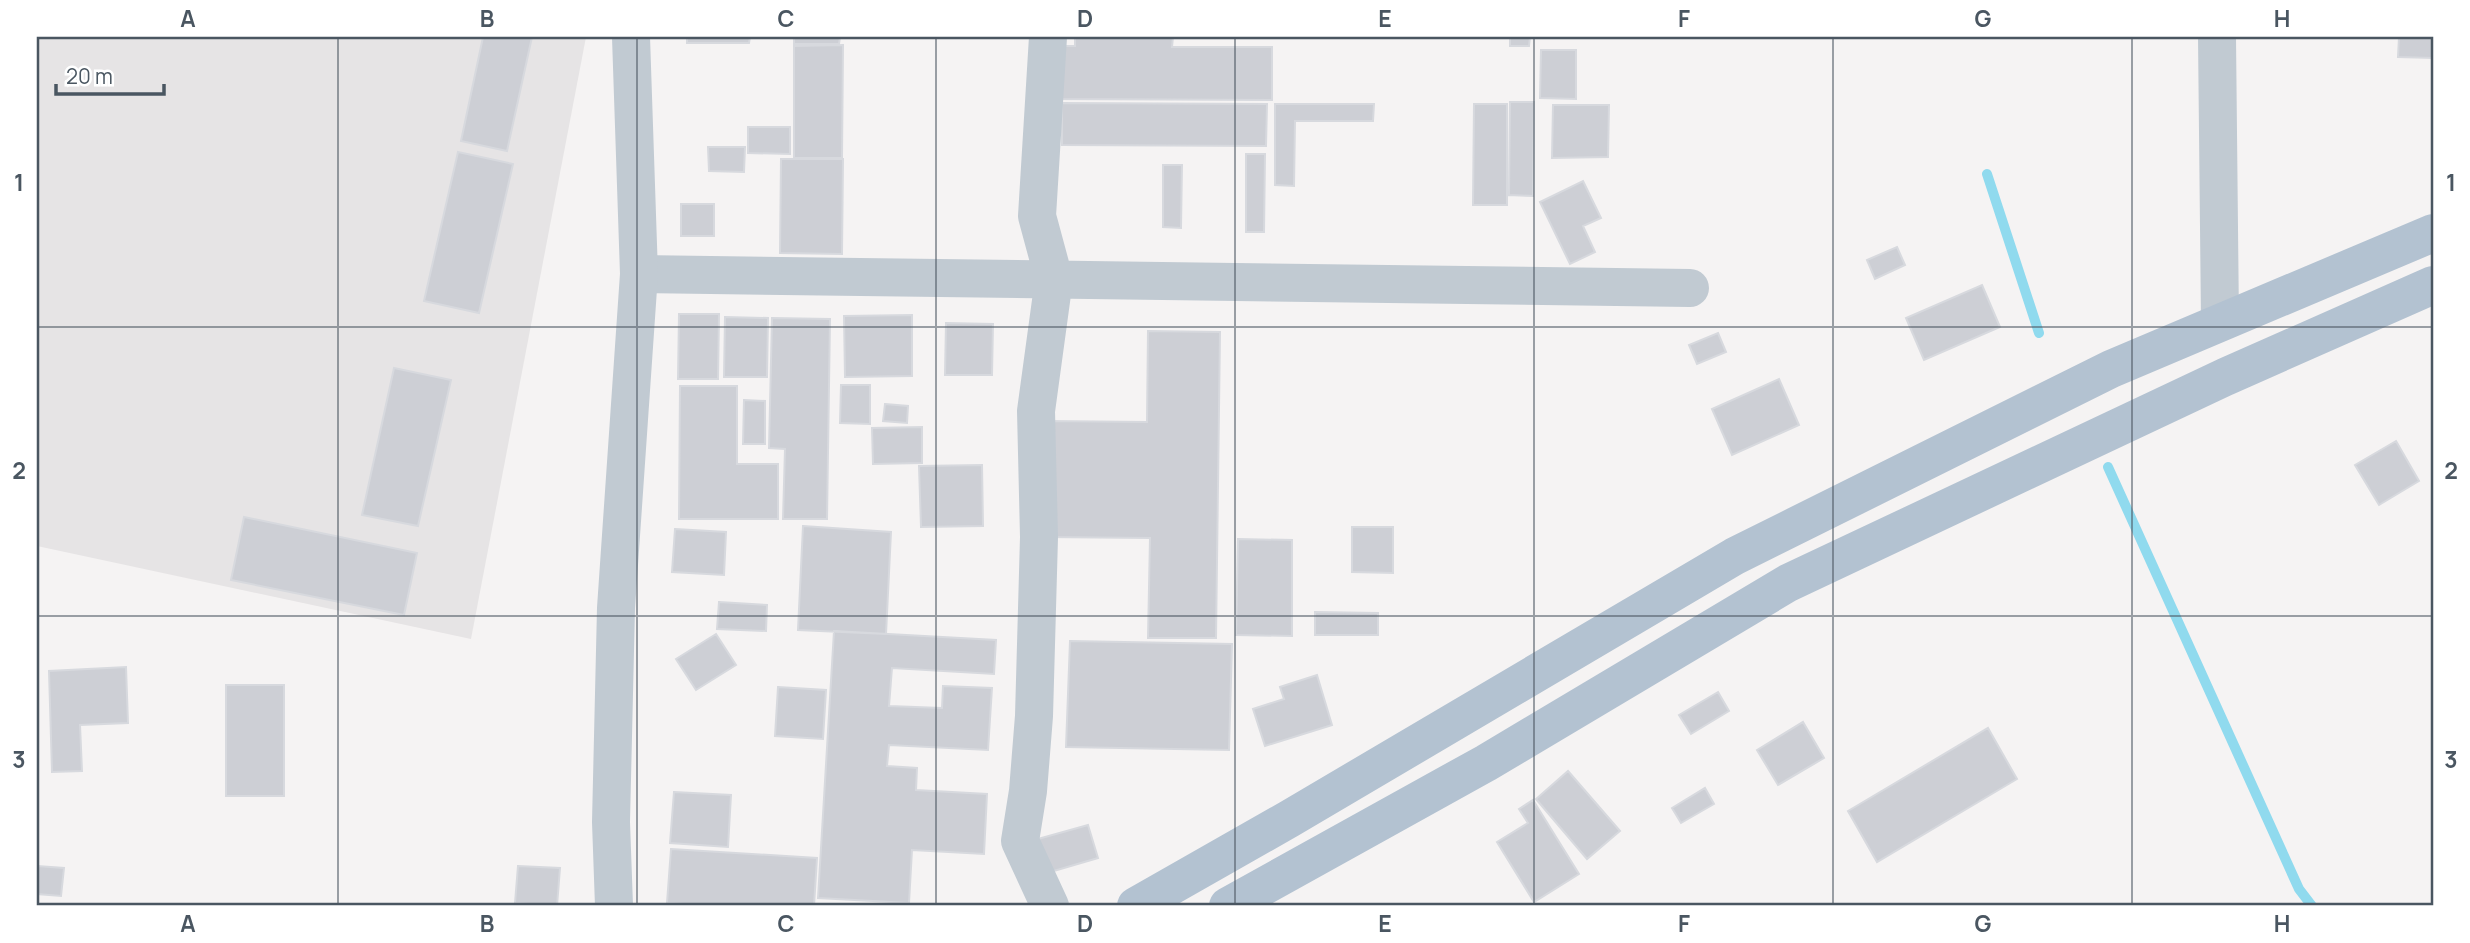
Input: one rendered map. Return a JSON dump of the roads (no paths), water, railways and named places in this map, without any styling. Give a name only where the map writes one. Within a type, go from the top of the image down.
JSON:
[{"type":"main road","points":[[1136,906],[1735,556],[2111,369],[2433,233]]},
{"type":"main road","points":[[1228,906],[1486,763],[1788,583],[2225,377],[2433,285]]},
{"type":"street","points":[[614,906],[611,822],[616,608],[639,274],[631,37]]},
{"type":"street","points":[[1048,37],[1037,216],[1054,279],[1036,411],[1039,537],[1034,716],[1028,791],[1020,841],[1049,906]]},
{"type":"street","points":[[2217,37],[2220,322]]},
{"type":"street","points":[[639,274],[1690,288]]},
{"type":"waterway","points":[[1987,174],[2039,333]]},
{"type":"waterway","points":[[2108,467],[2299,889],[2312,906]]}]
